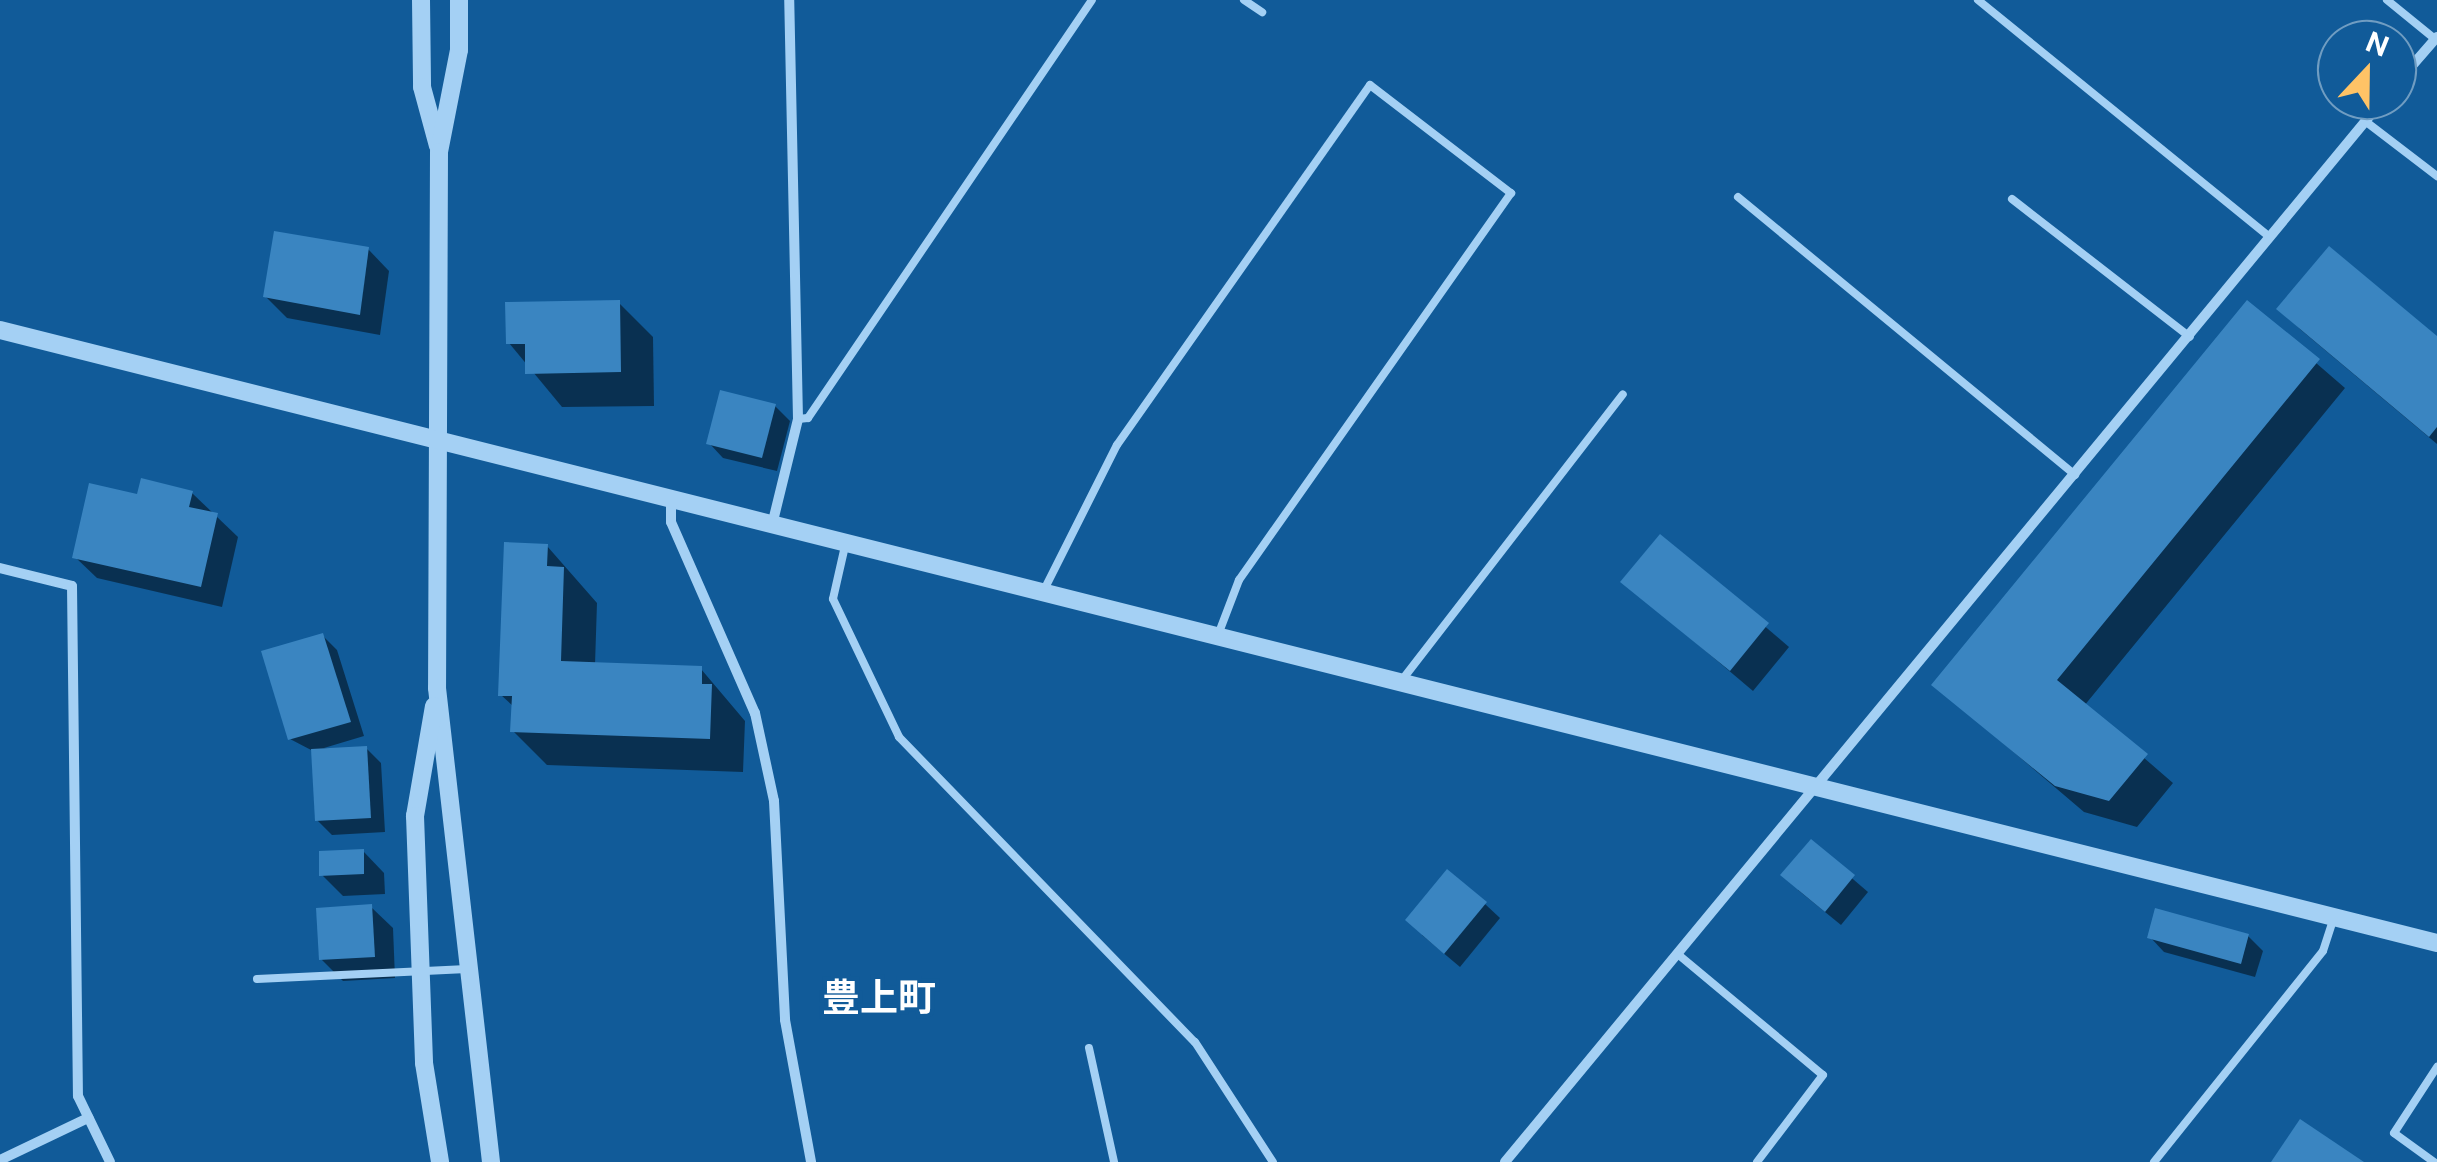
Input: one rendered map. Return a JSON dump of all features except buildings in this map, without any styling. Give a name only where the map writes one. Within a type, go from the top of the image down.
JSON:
[{"type":"street","points":[[421,0],[422,87],[439,152]]},
{"type":"street","points":[[459,0],[439,152],[437,688],[491,1162]]},
{"type":"street","points":[[773,521],[798,418],[789,0]]},
{"type":"street","points":[[2417,60],[2436,38]]},
{"type":"street","points":[[1505,1162],[1680,956],[2365,120]]},
{"type":"street","points":[[0,330],[847,538],[1400,684],[2437,943]]},
{"type":"street","points":[[671,497],[671,522],[755,713],[774,800],[786,1020],[811,1162]]},
{"type":"street","points":[[0,568],[72,586],[78,1096],[110,1162]]},
{"type":"street","points":[[437,688],[415,816],[419,971],[440,1162]]},
{"type":"street","points":[[0,1160],[88,1118]]},
{"type":"lane","points":[[798,418],[808,418],[1092,0]]},
{"type":"lane","points":[[1244,0],[1262,12]]},
{"type":"lane","points":[[1978,0],[2270,237]]},
{"type":"lane","points":[[2386,0],[2436,38]]},
{"type":"lane","points":[[1045,588],[1117,445],[1370,85],[1512,193],[1240,580],[1218,636]]},
{"type":"lane","points":[[2365,120],[2437,176]]},
{"type":"lane","points":[[1738,197],[2076,475]]},
{"type":"lane","points":[[2012,199],[2190,338]]},
{"type":"lane","points":[[1400,684],[1408,662],[1624,394]]},
{"type":"lane","points":[[847,538],[833,599],[899,736],[1195,1042],[1273,1162]]},
{"type":"lane","points":[[2154,1162],[2323,950],[2334,918]]},
{"type":"lane","points":[[1680,956],[1823,1076],[1757,1162]]},
{"type":"lane","points":[[257,979],[469,968]]},
{"type":"lane","points":[[1089,1048],[1114,1162]]},
{"type":"lane","points":[[2434,1162],[2394,1134],[2437,1067]]},
{"type":"district","name":"豊上町","points":[[879,998]]}]
